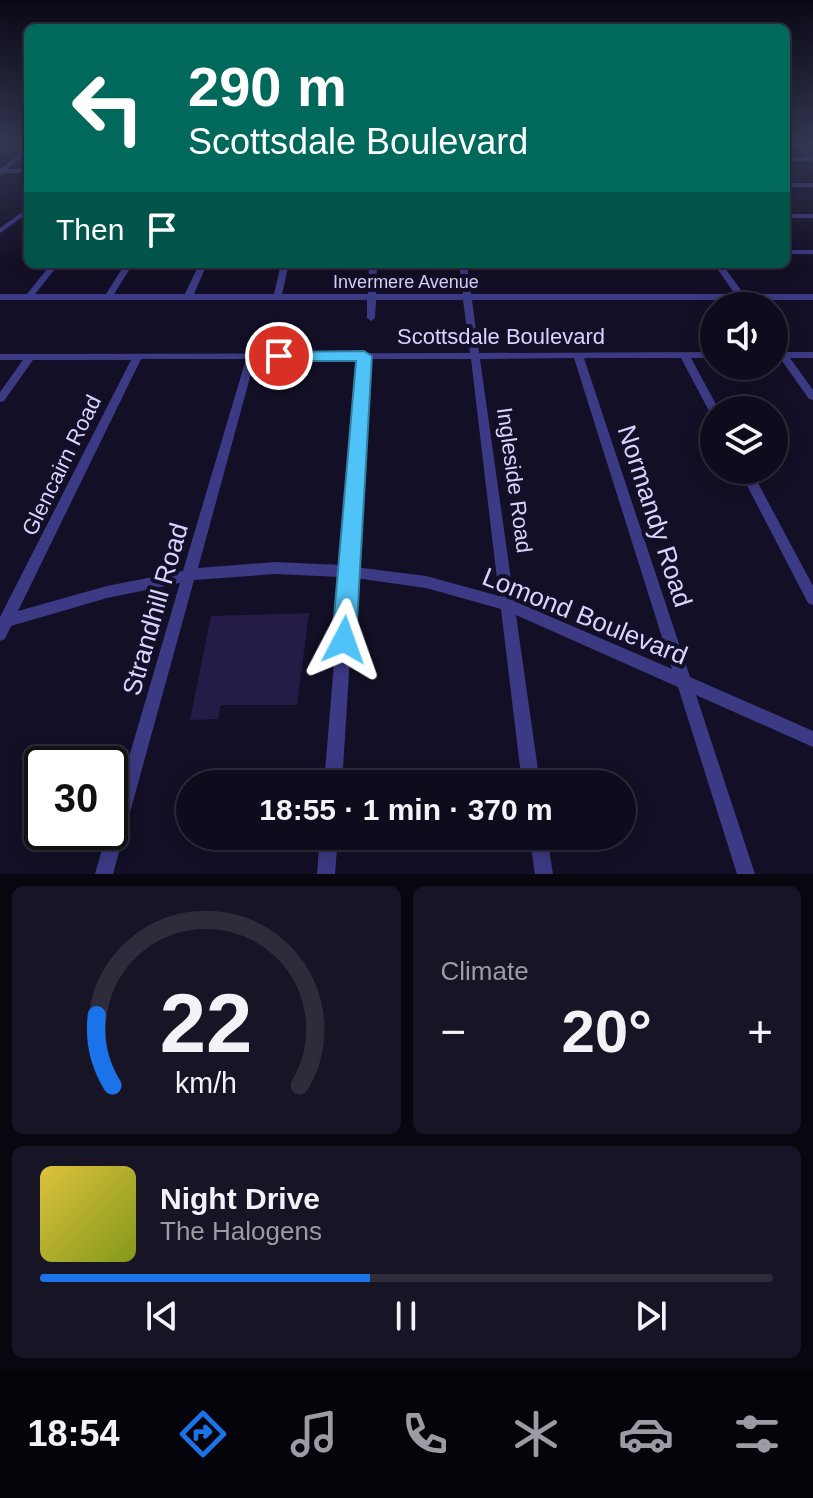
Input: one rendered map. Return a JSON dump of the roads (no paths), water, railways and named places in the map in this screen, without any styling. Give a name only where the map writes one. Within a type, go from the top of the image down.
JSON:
[{"type":"street","points":[[790,185],[813,185]]},
{"type":"street","points":[[0,231],[24,213]]},
{"type":"street","points":[[790,216],[813,216]]},
{"type":"street","points":[[790,252],[813,252]]},
{"type":"street","points":[[29,297],[52,268]]},
{"type":"street","points":[[109,296],[126,268]]},
{"type":"street","points":[[188,298],[201,268]]},
{"type":"street","points":[[277,298],[284,268]]},
{"type":"street","points":[[371,318],[373,268]]},
{"type":"street","name":"Ingleside Road","points":[[463,268],[529,770]]},
{"type":"street","points":[[721,268],[738,292]]},
{"type":"street","name":"Invermere Avenue","points":[[0,297],[700,297]]},
{"type":"street","name":"Invermere Avenue","points":[[788,297],[813,297]]},
{"type":"street","name":"Scottsdale Boulevard","points":[[0,357],[700,355]]},
{"type":"street","points":[[788,355],[813,355]]},
{"type":"street","points":[[334,770],[364,356]]},
{"type":"street","name":"Normandy Road","points":[[578,356],[746,874]]},
{"type":"street","points":[[685,356],[706,396]]},
{"type":"street","points":[[0,399],[30,357]]},
{"type":"street","name":"Glencairn Road","points":[[0,634],[137,357]]},
{"type":"street","name":"Strandhill Road","points":[[104,874],[251,357]]},
{"type":"street","points":[[788,366],[813,397]]},
{"type":"street","points":[[752,484],[813,599]]},
{"type":"street","name":"Lomond Boulevard","points":[[4,621],[107,592],[189,576],[275,568],[426,582],[507,604],[813,739]]},
{"type":"street","points":[[326,874],[328,850]]},
{"type":"street","points":[[540,850],[544,874]]}]
